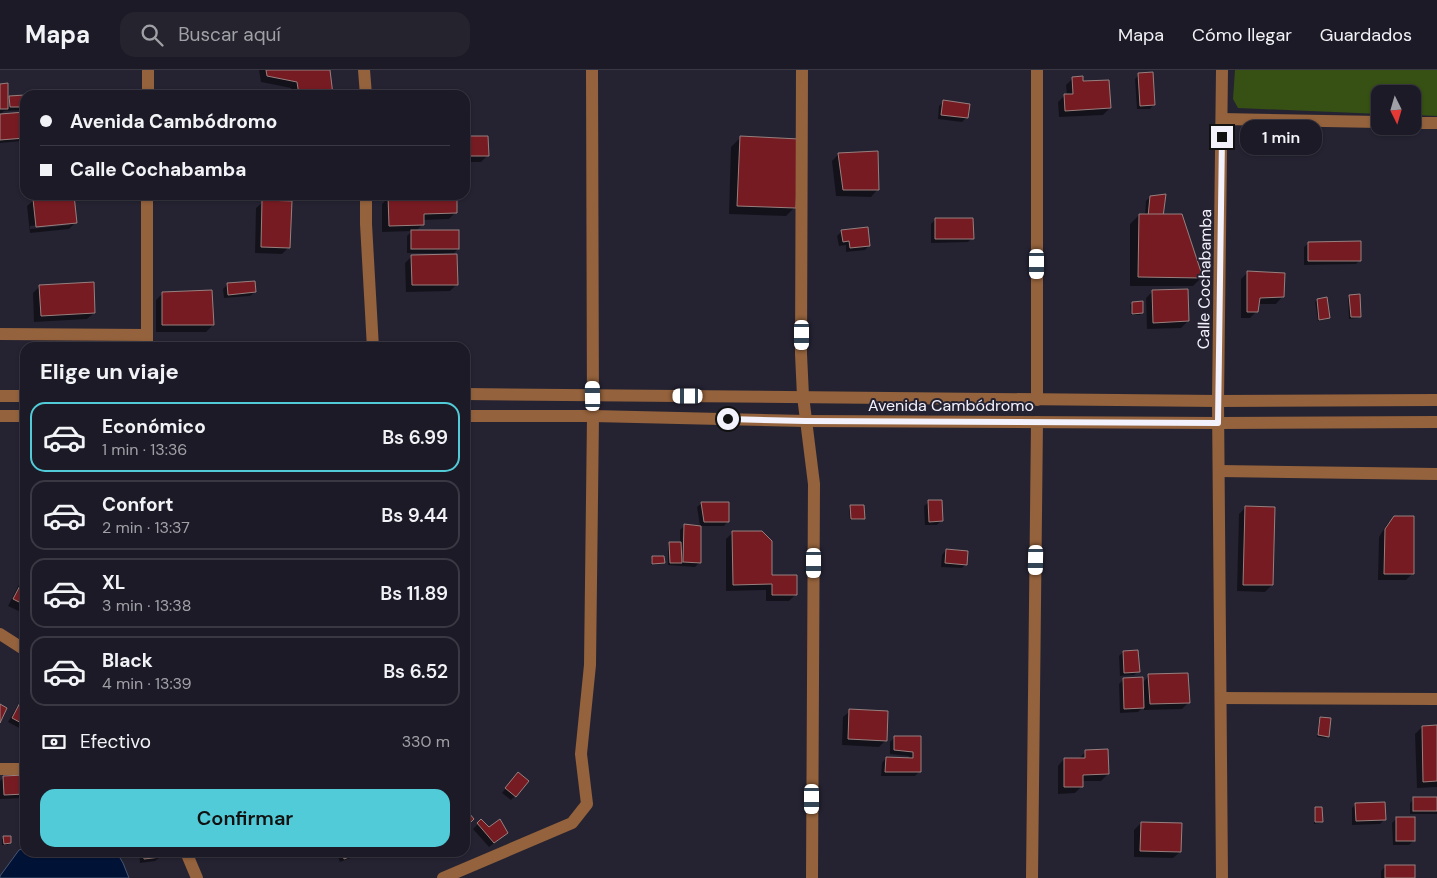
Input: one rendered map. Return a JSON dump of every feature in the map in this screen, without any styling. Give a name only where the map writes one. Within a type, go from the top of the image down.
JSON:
[{"type":"street","points":[[148,70],[148,90]]},
{"type":"street","points":[[364,70],[366,90]]},
{"type":"street","points":[[443,878],[572,823],[587,804],[581,754],[590,664],[593,416],[592,70]]},
{"type":"street","points":[[802,70],[803,396],[814,484],[812,878]]},
{"type":"street","points":[[1037,70],[1037,400]]},
{"type":"street","name":"Calle Cochabamba","points":[[1222,70],[1218,401],[1222,698],[1222,878]]},
{"type":"street","points":[[1222,119],[1371,122]]},
{"type":"street","points":[[1421,123],[1437,123]]},
{"type":"street","points":[[0,334],[147,341],[147,200]]},
{"type":"street","points":[[366,200],[373,342]]},
{"type":"street","name":"Avenida Cambódromo","points":[[470,394],[803,396],[1037,400],[1437,400]]},
{"type":"street","points":[[0,396],[20,396]]},
{"type":"street","points":[[0,416],[20,416]]},
{"type":"street","name":"Avenida Cambódromo","points":[[470,416],[593,416],[805,421],[1437,422]]},
{"type":"street","points":[[1032,878],[1037,422]]},
{"type":"street","points":[[1220,471],[1437,474]]},
{"type":"street","points":[[0,634],[20,647]]},
{"type":"street","points":[[1222,698],[1437,699]]},
{"type":"street","points":[[0,769],[20,770]]},
{"type":"street","points":[[188,857],[197,878]]},
{"type":"green space","points":[[1235,70],[1437,70],[1437,116],[1421,115],[1421,85],[1371,85],[1371,114],[1238,108],[1233,99]]},
{"type":"water","points":[[19,850],[20,857],[119,857],[129,878],[0,878]]},
{"type":"building","points":[[266,70],[330,70],[332,90],[298,90],[297,82],[267,76]]},
{"type":"building","points":[[1153,72],[1155,105],[1140,106],[1138,73]]},
{"type":"building","points":[[1083,76],[1083,81],[1109,80],[1111,108],[1065,111],[1064,94],[1073,94],[1072,77]]},
{"type":"building","points":[[8,83],[8,109],[0,109],[0,84]]},
{"type":"building","points":[[20,95],[20,107],[10,107],[9,96]]},
{"type":"building","points":[[943,100],[970,104],[968,118],[941,115]]},
{"type":"building","points":[[20,112],[20,138],[0,140],[0,114]]},
{"type":"building","points":[[470,136],[488,136],[489,156],[470,156]]},
{"type":"building","points":[[740,136],[799,139],[796,208],[737,206]]},
{"type":"building","points":[[878,151],[879,190],[843,190],[838,153]]},
{"type":"building","points":[[1166,194],[1163,217],[1148,217],[1150,196]]},
{"type":"building","points":[[33,200],[75,200],[77,223],[36,227]]},
{"type":"building","points":[[262,200],[292,201],[290,248],[261,247]]},
{"type":"building","points":[[388,200],[457,200],[457,213],[424,214],[424,225],[389,226]]},
{"type":"building","points":[[1139,214],[1182,214],[1203,278],[1138,277]]},
{"type":"building","points":[[935,218],[973,218],[974,239],[935,239]]},
{"type":"building","points":[[868,227],[870,246],[850,248],[849,241],[843,242],[841,230]]},
{"type":"building","points":[[411,230],[459,230],[459,249],[411,249]]},
{"type":"building","points":[[1361,241],[1361,261],[1308,261],[1308,242]]},
{"type":"building","points":[[457,254],[458,285],[412,285],[411,255]]},
{"type":"building","points":[[1247,271],[1285,273],[1284,297],[1260,298],[1258,312],[1247,312]]},
{"type":"building","points":[[255,281],[256,292],[228,295],[227,283]]},
{"type":"building","points":[[94,282],[95,313],[41,316],[39,285]]},
{"type":"building","points":[[1188,289],[1189,321],[1153,323],[1152,290]]},
{"type":"building","points":[[212,290],[214,325],[162,325],[162,292]]},
{"type":"building","points":[[1360,294],[1361,317],[1351,317],[1349,295]]},
{"type":"building","points":[[1327,297],[1330,318],[1319,320],[1317,299]]},
{"type":"building","points":[[1143,301],[1143,313],[1132,314],[1132,302]]},
{"type":"building","points":[[928,500],[942,500],[943,521],[929,522]]},
{"type":"building","points":[[701,502],[729,502],[729,522],[704,522]]},
{"type":"building","points":[[850,505],[864,505],[865,519],[851,519]]},
{"type":"building","points":[[1245,506],[1275,507],[1273,585],[1243,585]]},
{"type":"building","points":[[1394,516],[1414,516],[1414,574],[1384,574],[1385,529]]},
{"type":"building","points":[[684,524],[701,526],[701,563],[683,562]]},
{"type":"building","points":[[732,531],[762,531],[772,541],[772,575],[797,575],[797,595],[772,595],[772,584],[733,585]]},
{"type":"building","points":[[669,542],[681,542],[682,563],[670,563]]},
{"type":"building","points":[[946,549],[968,551],[967,565],[945,563]]},
{"type":"building","points":[[652,556],[664,556],[665,563],[652,564]]},
{"type":"building","points":[[20,586],[20,602],[13,599]]},
{"type":"building","points":[[1138,650],[1140,672],[1124,673],[1123,651]]},
{"type":"building","points":[[1188,673],[1190,703],[1150,704],[1148,674]]},
{"type":"building","points":[[1143,677],[1144,708],[1124,709],[1123,678]]},
{"type":"building","points":[[20,703],[20,722],[12,718]]},
{"type":"building","points":[[0,704],[7,708],[0,723]]},
{"type":"building","points":[[849,709],[888,711],[887,741],[848,739]]},
{"type":"building","points":[[1320,717],[1331,718],[1329,737],[1318,735]]},
{"type":"building","points":[[1437,725],[1437,781],[1423,782],[1422,726]]},
{"type":"building","points":[[894,736],[921,736],[921,772],[885,772],[886,757],[913,758],[913,752],[894,750]]},
{"type":"building","points":[[1108,749],[1109,774],[1083,775],[1083,787],[1064,787],[1064,758],[1085,758],[1085,750]]},
{"type":"building","points":[[518,772],[529,781],[516,797],[505,788]]},
{"type":"building","points":[[20,775],[20,794],[4,795],[3,776]]},
{"type":"building","points":[[1413,797],[1437,797],[1437,811],[1413,811]]},
{"type":"building","points":[[1385,802],[1386,820],[1356,821],[1355,803]]},
{"type":"building","points":[[1315,807],[1322,807],[1323,822],[1315,822]]},
{"type":"building","points":[[470,814],[474,819],[470,823]]},
{"type":"building","points":[[1396,817],[1415,817],[1415,841],[1396,841]]},
{"type":"building","points":[[481,819],[489,827],[500,819],[508,833],[494,843],[477,823]]},
{"type":"building","points":[[1141,822],[1182,823],[1181,852],[1140,851]]},
{"type":"building","points":[[3,836],[11,836],[11,843],[4,844]]},
{"type":"building","points":[[144,857],[161,857],[144,859]]},
{"type":"building","points":[[1385,865],[1415,865],[1415,878],[1385,878]]},
{"type":"route","points":[[728,419],[1218,423],[1222,137]]}]
